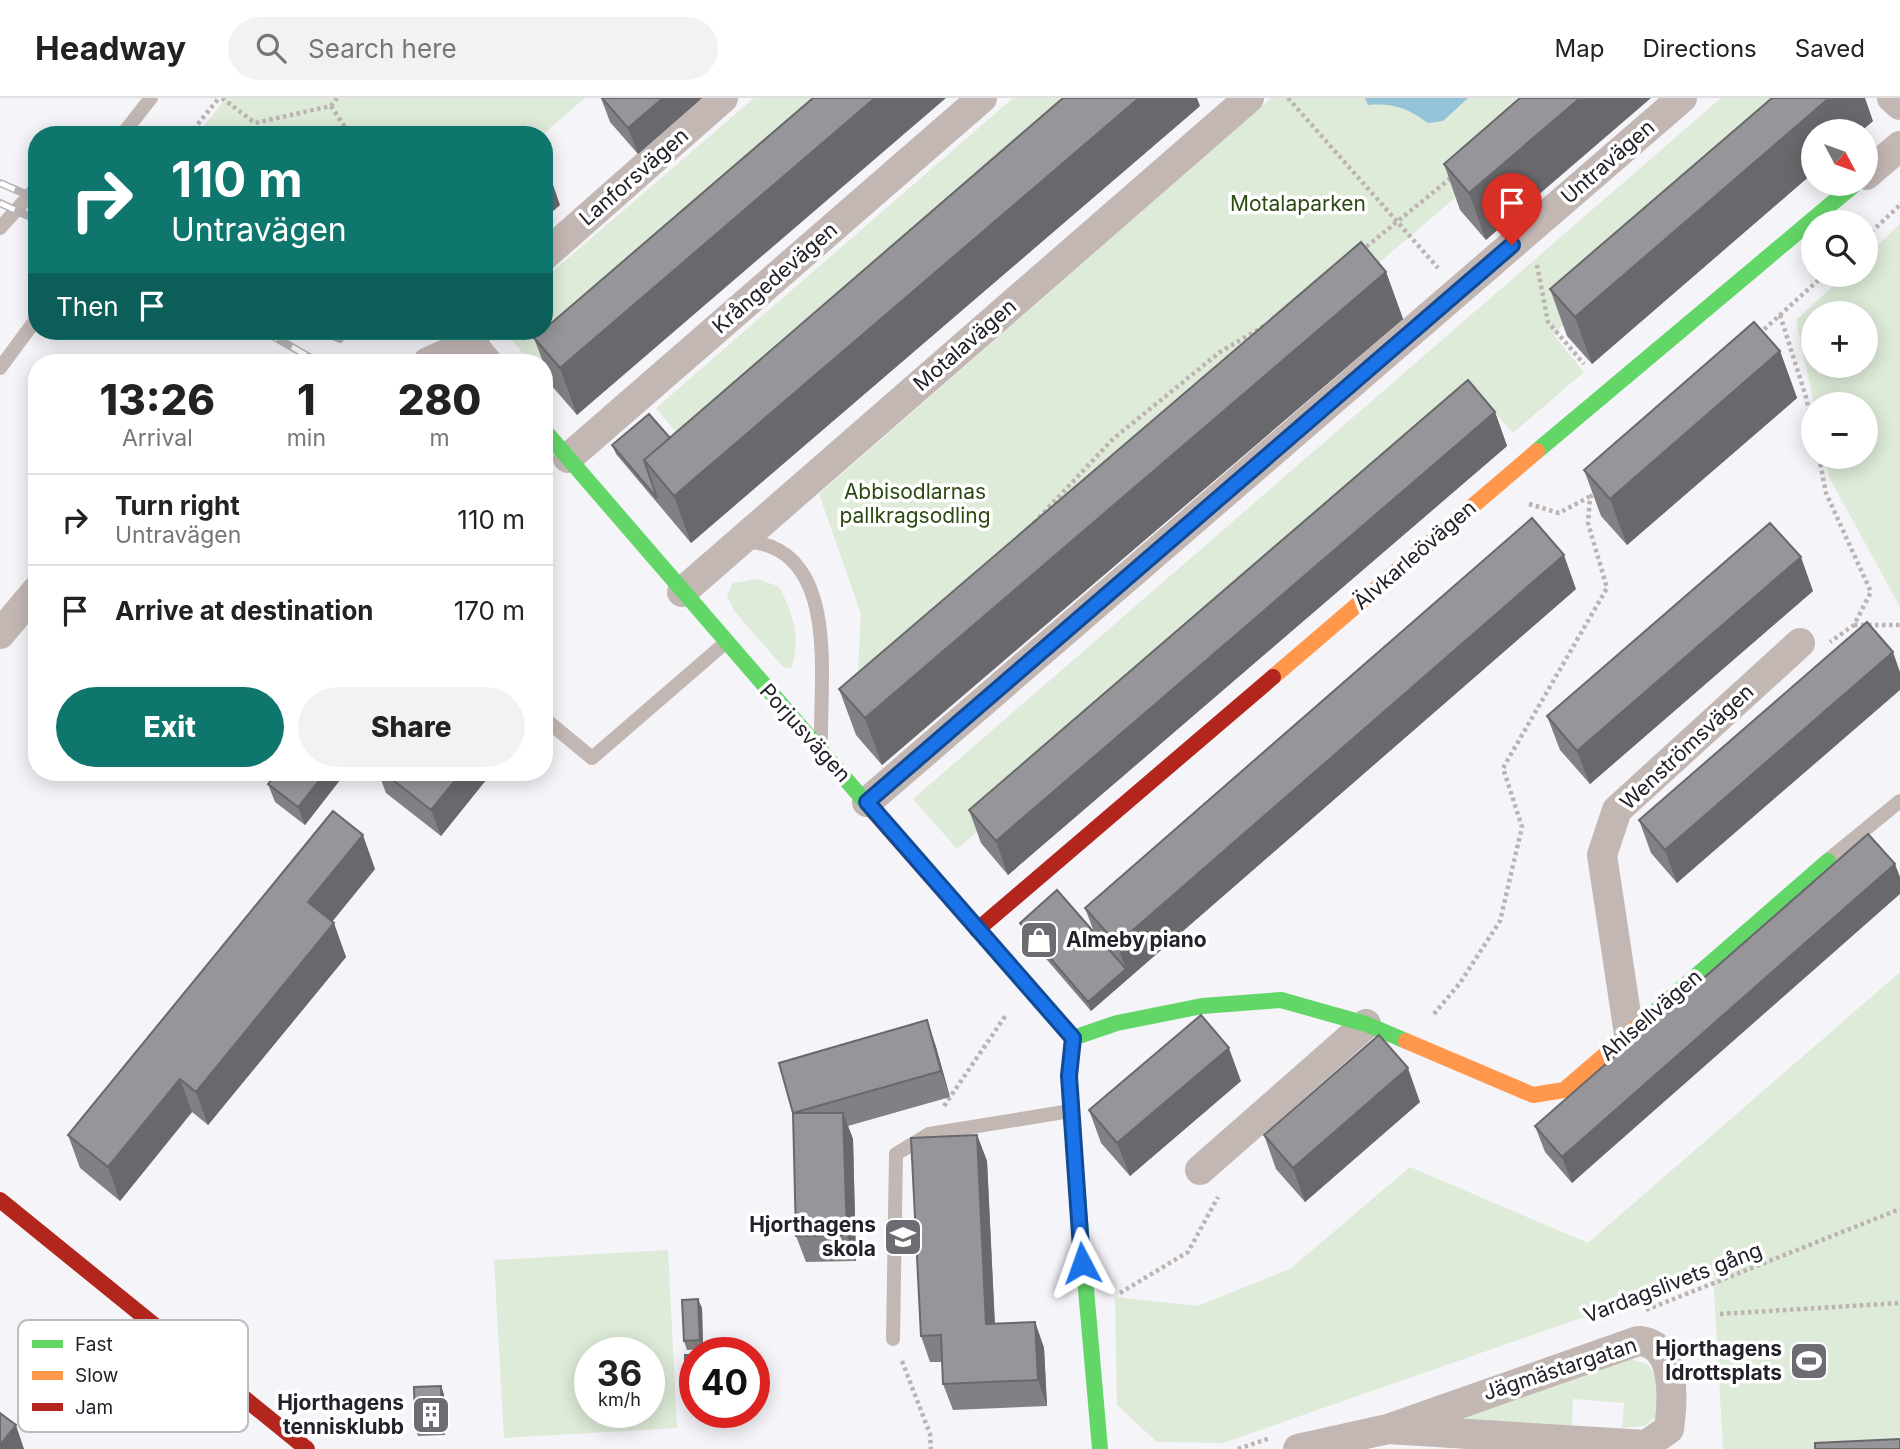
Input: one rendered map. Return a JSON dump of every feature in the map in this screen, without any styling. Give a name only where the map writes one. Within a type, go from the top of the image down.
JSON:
[{"type":"street","name":"Lanforsvägen","points":[[553,248],[723,98]]},
{"type":"street","name":"Krångedevägen","points":[[568,458],[982,98]]},
{"type":"street","name":"Motalavägen","points":[[682,592],[1249,98]]},
{"type":"street","name":"Untravägen","points":[[867,802],[1682,98]]},
{"type":"street","points":[[1892,98],[1900,105]]},
{"type":"street","points":[[1878,165],[1900,146]]},
{"type":"street","name":"Älvkarleövägen","points":[[977,930],[1607,391],[1841,196]]},
{"type":"street","points":[[452,354],[479,345]]},
{"type":"street","name":"Porjusvägen","points":[[553,440],[725,643],[1073,1038]]},
{"type":"street","points":[[0,634],[28,601]]},
{"type":"street","name":"Wenströmsvägen","points":[[1629,1034],[1602,855],[1617,810],[1800,643]]},
{"type":"street","name":"Ahlsellvägen","points":[[1073,1038],[1117,1023],[1202,1006],[1281,1000],[1366,1024],[1532,1095],[1564,1090],[1828,861]]},
{"type":"street","points":[[1200,1170],[1366,1024]]},
{"type":"street","points":[[1073,1038],[1069,1076],[1071,1110],[1086,1314],[1100,1449]]},
{"type":"street","points":[[0,1200],[148,1320]]},
{"type":"street","name":"Jägmästargatan","points":[[1298,1449],[1388,1429],[1638,1340],[1651,1341],[1661,1349],[1667,1360],[1671,1412],[1669,1429],[1646,1445],[1388,1429]]},
{"type":"street","points":[[248,1401],[307,1449]]},
{"type":"lane","points":[[129,126],[151,98]]},
{"type":"lane","points":[[0,228],[28,197]]},
{"type":"lane","points":[[0,368],[28,330]]},
{"type":"lane","points":[[739,541],[778,547],[806,576],[820,624],[821,752]]},
{"type":"lane","points":[[553,726],[592,758],[725,643]]},
{"type":"lane","name":"Ahlsellvägen","points":[[1828,861],[1900,801]]},
{"type":"lane","points":[[893,1339],[896,1154],[929,1134],[1071,1110]]},
{"type":"path","points":[[197,126],[220,98],[255,123],[331,106],[337,98]]},
{"type":"path","points":[[1288,98],[1458,291]]},
{"type":"path","points":[[331,106],[344,126]]},
{"type":"path","points":[[1357,254],[1460,170]]},
{"type":"path","points":[[1878,226],[1900,205]]},
{"type":"path","points":[[1530,229],[1548,322],[1607,391]]},
{"type":"path","points":[[1753,338],[1811,287]]},
{"type":"path","points":[[1780,315],[1804,392]]},
{"type":"path","points":[[1024,533],[1113,439],[1220,352],[1276,319]]},
{"type":"path","points":[[1800,643],[1822,648],[1854,625],[1871,592],[1826,493],[1821,469]]},
{"type":"path","points":[[1522,502],[1559,513],[1590,497],[1600,488]]},
{"type":"path","points":[[1410,1041],[1460,982],[1500,921],[1522,827],[1503,768],[1607,588],[1588,523],[1590,497]]},
{"type":"path","points":[[1854,625],[1900,625]]},
{"type":"path","points":[[943,1108],[1025,984]]},
{"type":"path","points":[[1086,1314],[1188,1252],[1220,1192]]},
{"type":"path","name":"Vardagslivets gång","points":[[1640,1312],[1900,1209]]},
{"type":"path","points":[[1720,1314],[1900,1303]]},
{"type":"path","points":[[893,1339],[930,1434],[931,1449]]},
{"type":"green space","points":[[226,98],[585,98],[552,126],[204,126]]},
{"type":"green space","points":[[754,98],[860,98],[553,362],[553,354],[524,354],[512,340],[553,340],[553,271]]},
{"type":"green space","points":[[1013,98],[1126,98],[703,465],[656,408]]},
{"type":"green space","name":"Motalaparken","points":[[1271,98],[1572,98],[856,709],[861,614],[819,494]]},
{"type":"green space","points":[[1721,98],[1830,98],[1805,119],[1801,119],[1801,123],[1553,334],[1584,372],[1513,433],[1480,396],[957,849],[913,799]]},
{"type":"green space","points":[[1900,224],[1900,607],[1829,477],[1827,469],[1878,469],[1878,392],[1811,392],[1808,378],[1878,378],[1878,301],[1817,301],[1832,287],[1878,287],[1878,245]]},
{"type":"green space","points":[[1801,315],[1801,343],[1796,320]]},
{"type":"green space","points":[[757,579],[778,586],[787,604],[794,625],[796,647],[791,668],[784,668],[734,611],[727,595],[733,583]]},
{"type":"green space","points":[[1900,972],[1900,1449],[1723,1449],[1713,1272],[1223,1443],[1157,1442],[1117,1405],[1115,1297],[1198,1306],[1290,1269],[1410,1167],[1588,1243]]},
{"type":"green space","points":[[668,1250],[677,1428],[504,1438],[494,1260]]},
{"type":"green space","points":[[1621,1357],[1648,1364],[1658,1381],[1658,1414],[1645,1426],[1622,1428],[1624,1403],[1573,1399],[1572,1426],[1439,1420]]},
{"type":"water","points":[[1365,98],[1468,98],[1443,121],[1428,123],[1400,108],[1368,105]]},
{"type":"building","points":[[602,98],[663,98],[628,128]]},
{"type":"building","points":[[813,98],[875,98],[560,368],[553,360],[553,354],[548,354],[536,340],[553,340],[553,322]]},
{"type":"building","points":[[1063,98],[1139,98],[674,496],[644,460]]},
{"type":"building","points":[[1520,98],[1580,98],[1469,193],[1444,164]]},
{"type":"building","points":[[1772,98],[1829,98],[1805,119],[1801,119],[1801,122],[1575,317],[1550,289]]},
{"type":"building","points":[[1361,242],[1386,272],[865,718],[839,689]]},
{"type":"building","points":[[1754,322],[1780,351],[1610,499],[1584,470]]},
{"type":"building","points":[[1468,380],[1495,412],[996,841],[969,810]]},
{"type":"building","points":[[649,414],[670,438],[644,460],[657,498],[612,445]]},
{"type":"building","points":[[1532,518],[1564,555],[1117,944],[1085,908]]},
{"type":"building","points":[[1770,523],[1801,557],[1577,751],[1547,716]]},
{"type":"building","points":[[1867,622],[1893,652],[1665,850],[1639,820]]},
{"type":"building","points":[[270,781],[319,781],[298,807],[268,784]]},
{"type":"building","points":[[394,781],[455,781],[431,810]]},
{"type":"building","points":[[333,811],[363,835],[308,902],[334,923],[196,1092],[180,1079],[108,1167],[68,1135]]},
{"type":"building","points":[[1868,834],[1895,864],[1562,1157],[1535,1126]]},
{"type":"building","points":[[1057,890],[1126,969],[1088,1002],[1020,923]]},
{"type":"building","points":[[1201,1015],[1229,1048],[1117,1143],[1089,1110]]},
{"type":"building","points":[[927,1020],[941,1071],[793,1113],[779,1063]]},
{"type":"building","points":[[1379,1035],[1408,1068],[1293,1168],[1264,1135]]},
{"type":"building","points":[[793,1113],[843,1113],[847,1235],[796,1236]]},
{"type":"building","name":"Hjorthagens skola","points":[[977,1135],[986,1324],[1035,1322],[1038,1380],[943,1384],[941,1335],[921,1336],[911,1138]]},
{"type":"building","points":[[698,1299],[700,1337],[684,1337],[682,1300]]},
{"type":"building","name":"Hjorthagens tennisklubb","points":[[441,1386],[442,1426],[415,1427],[414,1387]]},
{"type":"building","points":[[0,1413],[16,1425],[0,1445]]},
{"type":"building","points":[[1900,1439],[1900,1449],[1815,1449],[1815,1443]]},
{"type":"railway","points":[[0,183],[28,195]]},
{"type":"railway","points":[[0,203],[28,216]]},
{"type":"railway","points":[[280,340],[304,354]]},
{"type":"traffic: fast","points":[[1537,451],[1841,196]]},
{"type":"traffic: fast","points":[[553,440],[874,812]]},
{"type":"traffic: fast","points":[[1643,1022],[1828,861]]},
{"type":"traffic: fast","points":[[1073,1038],[1117,1023],[1202,1006],[1281,1000],[1366,1024],[1406,1041]]},
{"type":"traffic: fast","points":[[1076,1175],[1100,1449]]},
{"type":"traffic: slow","points":[[1273,677],[1537,451]]},
{"type":"traffic: slow","points":[[1406,1041],[1533,1095],[1564,1090],[1643,1022]]},
{"type":"traffic: jam","points":[[977,930],[1273,677]]},
{"type":"traffic: jam","points":[[874,812],[1073,1038],[1069,1076],[1076,1175]]},
{"type":"traffic: jam","points":[[0,1200],[148,1320]]},
{"type":"traffic: jam","points":[[248,1401],[307,1449]]},
{"type":"place","name":"Almeby piano","points":[[1039,940]]},
{"type":"place","name":"Hjorthagens skola","points":[[903,1237]]},
{"type":"place","name":"Hjorthagens Idrottsplats","points":[[1809,1361]]},
{"type":"place","name":"Hjorthagens tennisklubb","points":[[431,1415]]},
{"type":"route","points":[[1082,1263],[1069,1076],[1073,1038],[867,802],[1512,245]]},
{"type":"park label","name":"Abbisodlarnas pallkragsodling","points":[[915,504]]}]
